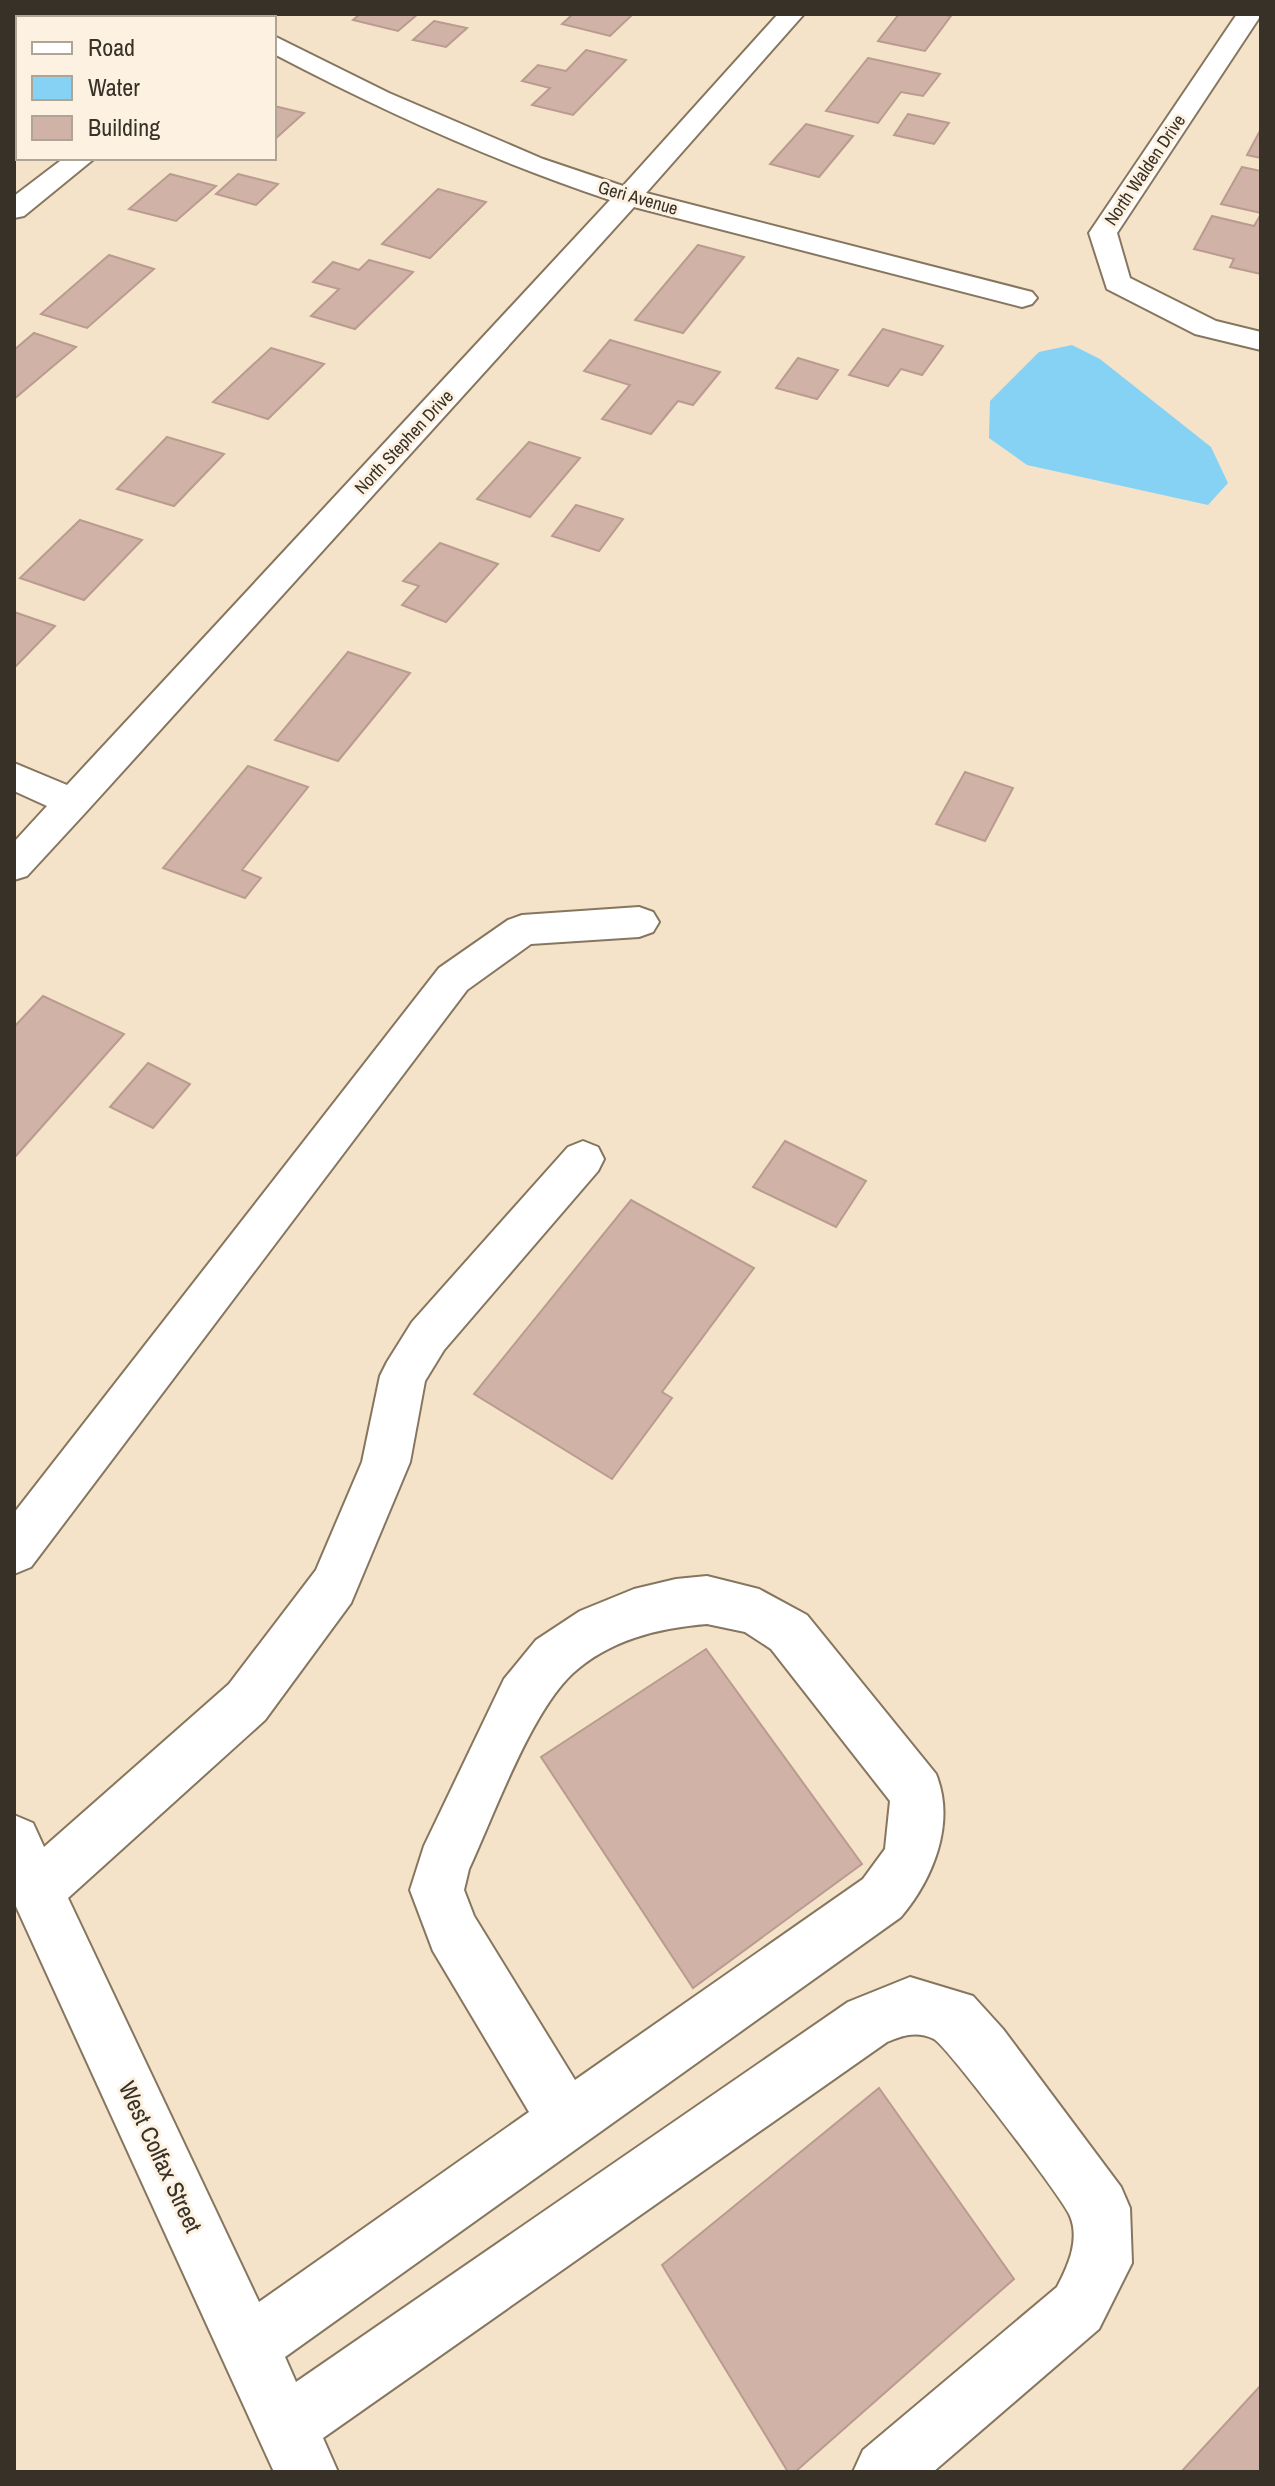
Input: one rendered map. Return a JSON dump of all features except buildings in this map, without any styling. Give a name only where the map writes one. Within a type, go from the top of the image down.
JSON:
[{"type":"street","name":"North Stephen Drive","points":[[14,866],[792,14]]},
{"type":"street","name":"North Walden Drive","points":[[1249,14],[1103,233],[1117,283],[1206,328],[1261,341]]},
{"type":"street","name":"Geri Avenue","points":[[276,45],[442,127],[533,165],[628,197],[1022,298]]},
{"type":"street","points":[[14,210],[78,160]]},
{"type":"street","points":[[14,776],[73,803]]},
{"type":"street","points":[[14,1551],[453,979],[522,930],[639,922]]},
{"type":"street","points":[[25,1866],[247,1702],[334,1586],[386,1462],[403,1376],[428,1336],[583,1159]]},
{"type":"street","points":[[248,2346],[567,2121],[882,1898],[905,1871],[915,1838],[917,1793],[789,1632],[759,1613],[729,1603],[707,1600],[676,1603],[634,1613],[598,1628],[554,1657],[522,1697],[443,1865],[437,1890],[452,1932],[567,2121]]},
{"type":"street","name":"West Colfax Street","points":[[25,1866],[296,2449]]},
{"type":"street","points":[[296,2449],[868,2022],[910,2005],[953,2016],[983,2049],[1100,2208],[1102,2263],[1078,2308],[885,2472]]},
{"type":"water","points":[[1072,345],[1100,359],[1211,447],[1228,483],[1208,505],[1027,465],[989,438],[990,401],[1039,352]]}]
